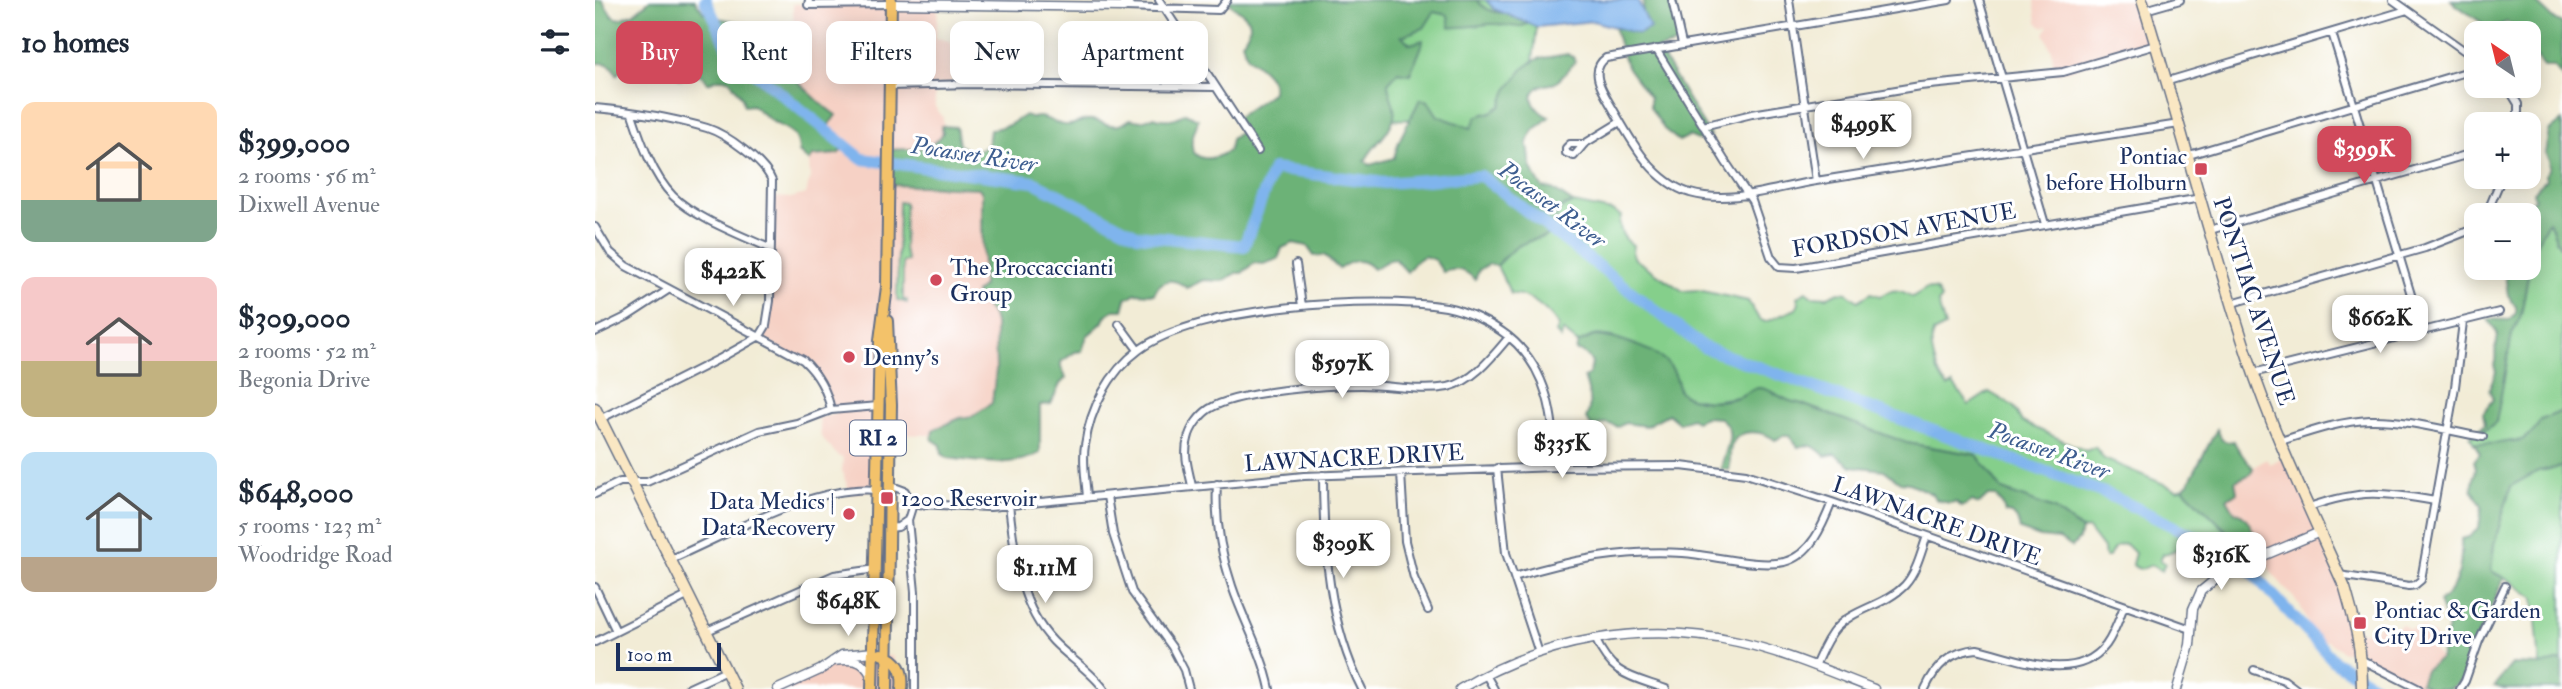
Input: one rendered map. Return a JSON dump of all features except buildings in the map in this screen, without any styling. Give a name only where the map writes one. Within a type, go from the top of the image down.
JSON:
[{"type":"main road","name":"RI 2","points":[[873,684],[880,340],[885,307],[889,169],[891,2]]},
{"type":"main road","name":"PONTIAC AVENUE","points":[[2143,5],[2168,81],[2253,373],[2354,615],[2362,660],[2362,689]]},
{"type":"main road","name":"RI 2","points":[[885,307],[891,405],[887,689]]},
{"type":"main road","points":[[595,408],[735,689]]},
{"type":"main road","points":[[874,652],[887,656],[901,668],[902,689]]},
{"type":"street","points":[[1159,0],[1258,151]]},
{"type":"street","points":[[809,3],[1127,3],[1219,10],[1227,0]]},
{"type":"street","points":[[1672,0],[1682,44]]},
{"type":"street","points":[[1789,0],[1816,181]]},
{"type":"street","points":[[1945,0],[1606,58],[1600,62],[1597,72],[1599,83],[1620,122],[1653,171],[1669,183],[1712,197],[1748,195],[1816,181],[2179,124]]},
{"type":"street","points":[[1979,0],[2045,224]]},
{"type":"street","points":[[2143,5],[2180,0]]},
{"type":"street","points":[[2393,0],[2464,50]]},
{"type":"street","points":[[2168,81],[2407,10]]},
{"type":"street","points":[[2332,33],[2422,331]]},
{"type":"street","points":[[1703,126],[1752,114],[1920,86],[2063,72],[2156,46]]},
{"type":"street","name":"FORDSON AVENUE","points":[[1656,49],[1752,201],[1771,257],[1784,269],[2200,198]]},
{"type":"street","points":[[2189,155],[2464,73]]},
{"type":"street","points":[[889,86],[972,84],[1215,87]]},
{"type":"street","points":[[595,108],[709,128],[761,164],[772,181],[770,301],[766,326],[760,336],[600,419]]},
{"type":"street","points":[[632,114],[644,146],[671,195],[725,228],[769,248]]},
{"type":"street","points":[[1584,144],[1620,122]]},
{"type":"street","points":[[2210,230],[2464,156]]},
{"type":"street","points":[[595,227],[614,257],[668,290],[792,353],[811,368],[828,393],[831,410]]},
{"type":"street","points":[[2232,303],[2425,248],[2464,233]]},
{"type":"street","points":[[1296,264],[1302,306]]},
{"type":"street","points":[[595,332],[638,310],[668,290]]},
{"type":"street","points":[[1087,498],[1084,446],[1095,407],[1113,377],[1138,350],[1174,331],[1218,320],[1302,306],[1400,304],[1447,307],[1480,319],[1509,337],[1541,378],[1553,412],[1556,467]]},
{"type":"street","points":[[2253,373],[2499,312]]},
{"type":"street","points":[[2339,575],[2409,586],[2419,582],[2448,431],[2463,322]]},
{"type":"street","points":[[1118,324],[1138,350]]},
{"type":"street","points":[[1192,486],[1185,451],[1188,436],[1208,410],[1230,400],[1287,390],[1361,385],[1449,387],[1471,376],[1509,337]]},
{"type":"street","points":[[595,494],[620,482],[647,482],[759,431],[797,423],[831,410],[878,406]]},
{"type":"street","points":[[2281,441],[2312,431],[2371,420],[2483,437]]},
{"type":"street","name":"LAWNACRE DRIVE","points":[[913,504],[990,507],[1323,475],[1497,468],[1681,466],[1746,474],[2191,629]]},
{"type":"street","points":[[1497,468],[1506,553],[1539,653]]},
{"type":"street","points":[[1401,473],[1405,541],[1414,578],[1428,610]]},
{"type":"street","points":[[1323,475],[1323,522],[1328,573],[1350,662],[1362,689]]},
{"type":"street","points":[[1217,484],[1217,516],[1227,570],[1232,589],[1262,657],[1270,689]]},
{"type":"street","points":[[889,485],[905,491],[913,504],[908,520],[915,604],[915,689],[925,689]]},
{"type":"street","points":[[671,559],[817,497],[877,489]]},
{"type":"street","points":[[2309,507],[2365,492],[2435,501]]},
{"type":"street","points":[[1107,496],[1113,534],[1132,592],[1172,647],[1184,670],[1189,689]]},
{"type":"street","points":[[1514,577],[1567,561],[1625,553],[1681,552],[1762,564],[1784,562],[1798,555],[1812,542],[1823,525],[1832,502]]},
{"type":"street","points":[[1009,505],[1019,576],[1036,618],[1052,640],[1104,689]]},
{"type":"street","points":[[889,528],[898,527],[908,520]]},
{"type":"street","points":[[2177,689],[2190,645],[2196,599],[2201,591],[2218,576],[2321,532]]},
{"type":"street","points":[[1815,666],[1826,641],[1837,627],[1850,617],[1891,597],[1907,583],[1917,566],[1927,536]]},
{"type":"street","points":[[707,631],[834,575],[876,569]]},
{"type":"street","points":[[2460,689],[2505,586]]},
{"type":"street","points":[[595,587],[616,631]]},
{"type":"street","points":[[595,642],[689,595]]},
{"type":"street","points":[[1925,689],[1931,675],[1941,663],[1965,650],[1977,649],[2054,667],[2083,664],[2096,656],[2107,643],[2124,606]]},
{"type":"street","points":[[1460,689],[1539,653],[1595,638],[1648,632],[1739,642],[1815,666],[1874,689]]},
{"type":"street","points":[[1595,638],[1606,660],[1614,668],[1666,689]]},
{"type":"street","points":[[778,689],[820,670],[848,653],[874,652]]},
{"type":"street","points":[[830,662],[856,660],[867,667],[873,684]]},
{"type":"street","points":[[2362,660],[2419,689]]},
{"type":"street","points":[[687,689],[726,670]]},
{"type":"street","points":[[2254,670],[2284,680],[2296,689]]},
{"type":"street","points":[[1486,675],[1494,689]]},
{"type":"shaded area","points":[[809,0],[952,0],[952,5],[939,5],[936,38],[950,43],[950,83],[935,85],[935,107],[943,117],[943,133],[939,140],[925,149],[914,148],[981,190],[983,286],[985,302],[994,316],[995,323],[996,370],[992,403],[973,416],[936,427],[932,435],[889,434],[887,486],[850,494],[842,471],[843,458],[821,437],[819,418],[836,414],[811,367],[762,337],[767,322],[772,197],[791,198],[806,194],[810,177],[809,161],[813,156],[838,154],[826,129],[836,114],[800,84],[812,84],[812,21],[793,21],[793,6],[806,4]]},
{"type":"shaded area","points":[[2034,0],[2142,0],[2155,45],[2054,74],[2052,51],[2044,33],[2049,26],[2042,27],[2037,22]]},
{"type":"shaded area","points":[[2287,456],[2359,633],[2374,630],[2383,621],[2394,630],[2402,624],[2408,629],[2422,627],[2435,636],[2432,648],[2440,659],[2426,670],[2419,687],[2367,662],[2361,651],[2343,652],[2328,641],[2316,642],[2300,605],[2271,572],[2249,521],[2234,511],[2227,499],[2235,481],[2250,474],[2250,470],[2266,459],[2270,464]]},
{"type":"shaded area","points":[[842,655],[892,656],[902,689],[771,689]]},
{"type":"green space","points":[[595,0],[602,0],[612,16],[619,19],[633,14],[650,0],[695,0],[703,12],[734,21],[717,21],[717,79],[708,83],[703,77],[703,21],[616,21],[616,73],[609,64],[595,63]]},
{"type":"green space","points":[[1229,0],[1477,0],[1490,10],[1517,13],[1530,23],[1514,27],[1491,24],[1450,27],[1448,15],[1434,12],[1424,28],[1402,36],[1410,44],[1423,40],[1421,48],[1410,74],[1398,72],[1388,83],[1394,117],[1389,129],[1365,161],[1370,165],[1394,158],[1399,141],[1420,99],[1428,101],[1438,116],[1471,128],[1477,116],[1501,106],[1507,90],[1524,68],[1537,59],[1568,54],[1575,62],[1555,83],[1539,87],[1533,95],[1534,104],[1549,117],[1532,132],[1527,143],[1531,167],[1543,188],[1552,189],[1573,203],[1560,209],[1555,227],[1548,235],[1519,246],[1497,266],[1489,264],[1479,270],[1475,280],[1461,270],[1443,272],[1435,260],[1424,256],[1407,272],[1395,259],[1373,269],[1361,261],[1356,261],[1339,269],[1324,255],[1314,256],[1307,246],[1293,243],[1282,248],[1278,259],[1263,264],[1254,263],[1242,273],[1236,273],[1223,281],[1203,280],[1187,288],[1177,282],[1168,281],[1160,285],[1154,294],[1136,293],[1126,299],[1123,310],[1114,310],[1106,315],[1102,323],[1087,336],[1082,351],[1075,352],[1061,362],[1066,378],[1060,384],[1051,404],[1040,405],[1040,453],[1019,461],[1007,462],[948,458],[942,454],[941,445],[932,439],[933,430],[960,418],[973,416],[992,403],[996,370],[995,323],[993,316],[975,293],[983,286],[982,193],[979,188],[892,185],[890,150],[926,147],[943,133],[941,126],[956,127],[959,145],[971,152],[988,144],[990,130],[1009,125],[1025,115],[1065,125],[1093,120],[1118,125],[1130,119],[1169,119],[1185,113],[1198,119],[1192,140],[1195,153],[1205,158],[1224,154],[1229,150],[1231,139],[1243,130],[1236,118],[1271,93],[1272,88],[1269,77],[1249,58],[1242,42],[1249,29],[1249,20],[1230,4]]},
{"type":"green space","points":[[1318,0],[1486,0],[1494,9],[1537,27],[1533,60],[1479,141],[1432,120],[1370,119]]},
{"type":"green space","points":[[1644,0],[1674,0],[1682,43],[1658,49],[1710,136],[1698,140],[1689,136],[1679,141],[1664,129],[1650,107],[1650,98],[1628,68],[1612,20],[1642,19]]},
{"type":"green space","points":[[2451,0],[2533,0],[2552,18],[2562,23],[2562,77],[2554,67],[2543,67],[2541,64],[2541,21],[2479,21]]},
{"type":"green space","points":[[733,84],[800,84],[836,115],[826,129],[843,148],[838,154],[813,156],[809,161],[799,152],[799,145],[792,133],[772,122],[752,105],[744,106],[742,97]]},
{"type":"green space","points":[[2562,121],[2562,249],[2548,221],[2541,235],[2541,203],[2530,203],[2535,198],[2533,192],[2541,189],[2550,168],[2545,153],[2549,131]]},
{"type":"green space","points":[[899,202],[905,203],[904,249],[908,261],[903,262],[903,300],[907,300],[907,303],[897,300]]},
{"type":"green space","points":[[1573,203],[1612,211],[1621,216],[1620,229],[1626,240],[1633,245],[1635,259],[1683,291],[1698,290],[1748,301],[1759,319],[1765,322],[1796,309],[1799,303],[1797,297],[1806,291],[1812,296],[1828,297],[1839,292],[1847,293],[1858,301],[1871,293],[1880,296],[1896,290],[1912,297],[1927,288],[1936,290],[1941,298],[1938,303],[1945,327],[1933,333],[1934,361],[1944,382],[1948,387],[1953,384],[1969,405],[1989,392],[2013,406],[2022,422],[2086,451],[2095,447],[2104,459],[2178,490],[2183,488],[2248,552],[2202,575],[2197,556],[2186,547],[2163,554],[2160,560],[2165,563],[2162,571],[2151,565],[2139,568],[2132,564],[2135,553],[2126,544],[2117,546],[2109,557],[2105,557],[2104,550],[2088,529],[2081,530],[2054,509],[2002,490],[1977,455],[1907,443],[1799,403],[1786,403],[1775,393],[1759,388],[1737,397],[1711,401],[1689,398],[1679,391],[1676,377],[1669,365],[1647,350],[1608,336],[1593,336],[1578,343],[1563,331],[1561,338],[1556,333],[1559,326],[1544,309],[1525,296],[1511,294],[1497,266],[1519,246],[1553,231],[1560,209]]},
{"type":"green space","points":[[2548,221],[2562,249],[2562,411],[2541,420],[2534,431],[2522,440],[2492,444],[2474,443],[2470,437],[2480,428],[2485,430],[2496,422],[2512,334],[2521,315],[2527,280],[2541,280],[2541,235]]},
{"type":"green space","points":[[2506,280],[2527,280],[2521,315],[2512,334],[2496,422],[2485,430],[2480,428],[2485,424],[2483,413],[2493,399],[2489,389],[2496,372],[2494,365],[2497,338],[2496,330],[2488,319],[2509,320],[2516,313],[2516,307],[2508,295]]},
{"type":"green space","points":[[1594,336],[1623,341],[1655,354],[1672,369],[1679,391],[1691,398],[1724,400],[1763,388],[1787,400],[1907,443],[1977,455],[2002,490],[2054,509],[2081,530],[2079,539],[2072,547],[2059,539],[2040,537],[2020,530],[2016,518],[2005,513],[2003,505],[1995,496],[1988,496],[1979,504],[1972,501],[1962,507],[1956,502],[1937,500],[1932,494],[1909,483],[1900,482],[1884,470],[1852,466],[1835,454],[1825,456],[1813,447],[1798,447],[1789,436],[1775,440],[1763,434],[1744,433],[1731,447],[1729,470],[1721,469],[1729,442],[1729,429],[1720,418],[1705,417],[1696,421],[1691,418],[1679,423],[1668,414],[1646,426],[1625,423],[1618,427],[1606,423],[1592,427],[1586,418],[1589,398],[1584,378],[1590,373],[1592,363],[1586,354],[1576,351],[1578,343]]},
{"type":"green space","points":[[2562,411],[2562,467],[2538,471],[2511,486],[2494,544],[2491,571],[2504,578],[2470,653],[2462,680],[2449,689],[2431,689],[2420,683],[2425,670],[2440,659],[2448,627],[2439,602],[2451,589],[2458,574],[2461,539],[2469,537],[2479,528],[2482,506],[2472,489],[2476,468],[2474,461],[2480,453],[2474,443],[2492,444],[2522,440],[2534,431],[2541,420]]},
{"type":"green space","points":[[2217,429],[2222,440],[2234,441],[2253,468],[2251,474],[2235,481],[2237,492],[2227,499],[2234,511],[2248,520],[2260,547],[2248,552],[2183,488],[2189,482]]},
{"type":"green space","points":[[2562,467],[2562,660],[2540,665],[2534,598],[2491,571],[2494,544],[2511,486],[2538,471]]},
{"type":"green space","points":[[2562,660],[2562,689],[2504,689],[2494,686],[2512,664],[2540,665]]},
{"type":"water","points":[[1486,0],[1638,0],[1650,28],[1639,34],[1593,21],[1537,27],[1494,9]]},
{"type":"waterway","name":"Pocasset River","points":[[705,0],[731,53],[862,159],[1034,182],[1137,235],[1244,246],[1273,169],[1385,183],[1481,176],[1703,347],[2107,494],[2235,556]]},
{"type":"waterway","name":"Pocasset River","points":[[2248,568],[2335,662],[2380,689]]},
{"type":"place","name":"Pontiac before Holburn","points":[[2201,169]]},
{"type":"place","name":"The Proccaccianti Group","points":[[936,280]]},
{"type":"place","name":"Denny's","points":[[849,357]]},
{"type":"place","name":"1200 Reservoir","points":[[887,498]]},
{"type":"place","name":"Data Medics | Data Recovery","points":[[849,514]]},
{"type":"place","name":"Pontiac & Garden City Drive","points":[[2360,623]]}]
